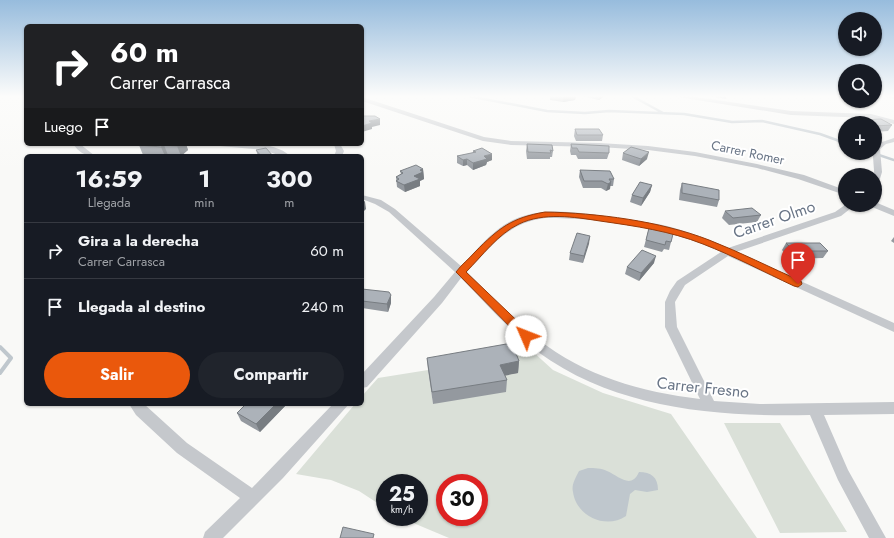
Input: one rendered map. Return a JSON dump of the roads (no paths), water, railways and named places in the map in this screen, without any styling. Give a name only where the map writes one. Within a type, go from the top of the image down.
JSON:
[{"type":"street","name":"Carrer Romer","points":[[429,121],[483,139],[511,143],[620,146],[696,154],[757,166],[801,177],[838,190]]},
{"type":"street","points":[[879,168],[876,155],[877,148],[884,143],[894,140]]},
{"type":"street","points":[[78,146],[88,154]]},
{"type":"street","points":[[243,146],[266,148],[284,154]]},
{"type":"street","name":"Carrer Fresno","points":[[364,198],[380,202],[400,216],[533,342],[572,368],[603,382],[645,397],[683,405],[710,408],[766,410],[814,408],[894,408]]},
{"type":"street","points":[[882,208],[894,212]]},
{"type":"street","name":"Carrer Olmo","points":[[710,408],[671,327],[670,302],[675,291],[682,283],[730,251],[841,212]]},
{"type":"street","points":[[364,381],[438,300],[460,272],[498,234],[516,222],[531,217],[545,215],[589,216],[658,227],[706,242],[730,251],[894,328]]},
{"type":"street","points":[[137,406],[182,448],[253,498]]},
{"type":"street","points":[[211,538],[253,498],[340,406]]},
{"type":"street","points":[[814,408],[837,465],[862,513],[878,538]]},
{"type":"waterway","points":[[727,121],[759,121]]},
{"type":"waterway","points":[[762,121],[820,134],[838,140]]},
{"type":"waterway","points":[[882,156],[894,160]]},
{"type":"waterway","points":[[0,347],[11,358],[0,373]]}]
